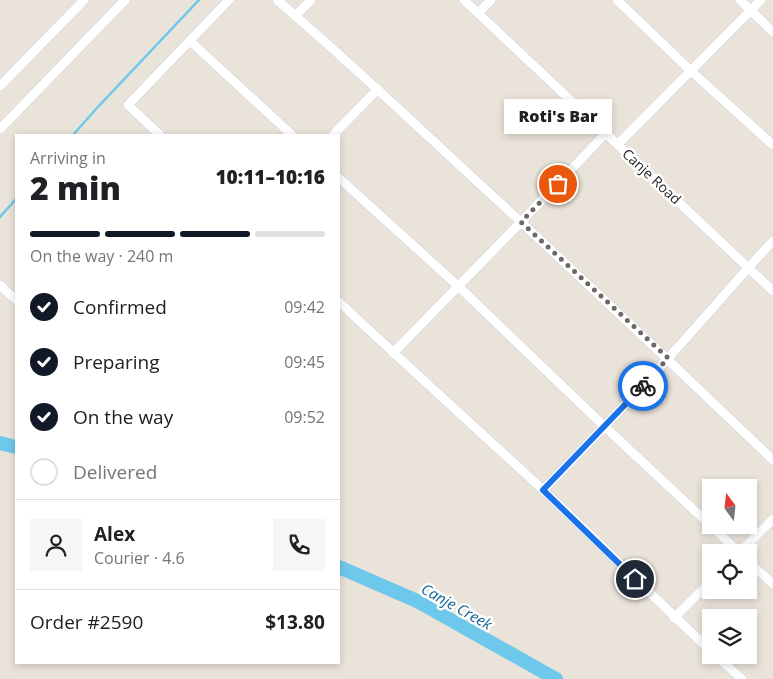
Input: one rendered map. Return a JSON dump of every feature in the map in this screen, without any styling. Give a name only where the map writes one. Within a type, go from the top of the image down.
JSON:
[{"type":"street","points":[[0,86],[84,0]]},
{"type":"street","points":[[0,128],[125,0]]},
{"type":"street","points":[[159,134],[128,105],[229,0]]},
{"type":"street","points":[[277,0],[378,89],[668,358],[773,460]]},
{"type":"street","points":[[296,16],[311,0]]},
{"type":"street","name":"Canje Road","points":[[464,0],[773,291]]},
{"type":"street","points":[[478,13],[491,0]]},
{"type":"street","points":[[617,0],[773,145]]},
{"type":"street","points":[[740,0],[773,32]]},
{"type":"street","points":[[618,144],[761,0]]},
{"type":"street","points":[[190,41],[291,134]]},
{"type":"street","points":[[334,134],[378,89]]},
{"type":"street","points":[[393,353],[606,133]]},
{"type":"street","points":[[340,179],[458,286],[730,544]]},
{"type":"street","points":[[543,490],[605,427],[773,241]]},
{"type":"street","points":[[0,285],[15,299]]},
{"type":"street","points":[[340,303],[543,490],[702,643]]},
{"type":"street","points":[[747,544],[773,519]]},
{"type":"street","points":[[757,569],[773,584]]},
{"type":"street","points":[[674,618],[702,590]]},
{"type":"street","points":[[725,664],[742,679]]},
{"type":"waterway","points":[[74,134],[199,0]]},
{"type":"waterway","points":[[0,217],[15,200]]},
{"type":"waterway","name":"Canje Creek","points":[[0,443],[15,447]]},
{"type":"waterway","name":"Canje Creek","points":[[340,567],[417,601],[556,679]]},
{"type":"way so far","points":[[558,184],[521,222],[668,358],[643,386]]},
{"type":"place","name":"Roti's Bar","points":[[558,184]]},
{"type":"route","points":[[635,579],[543,490],[643,386]]}]
